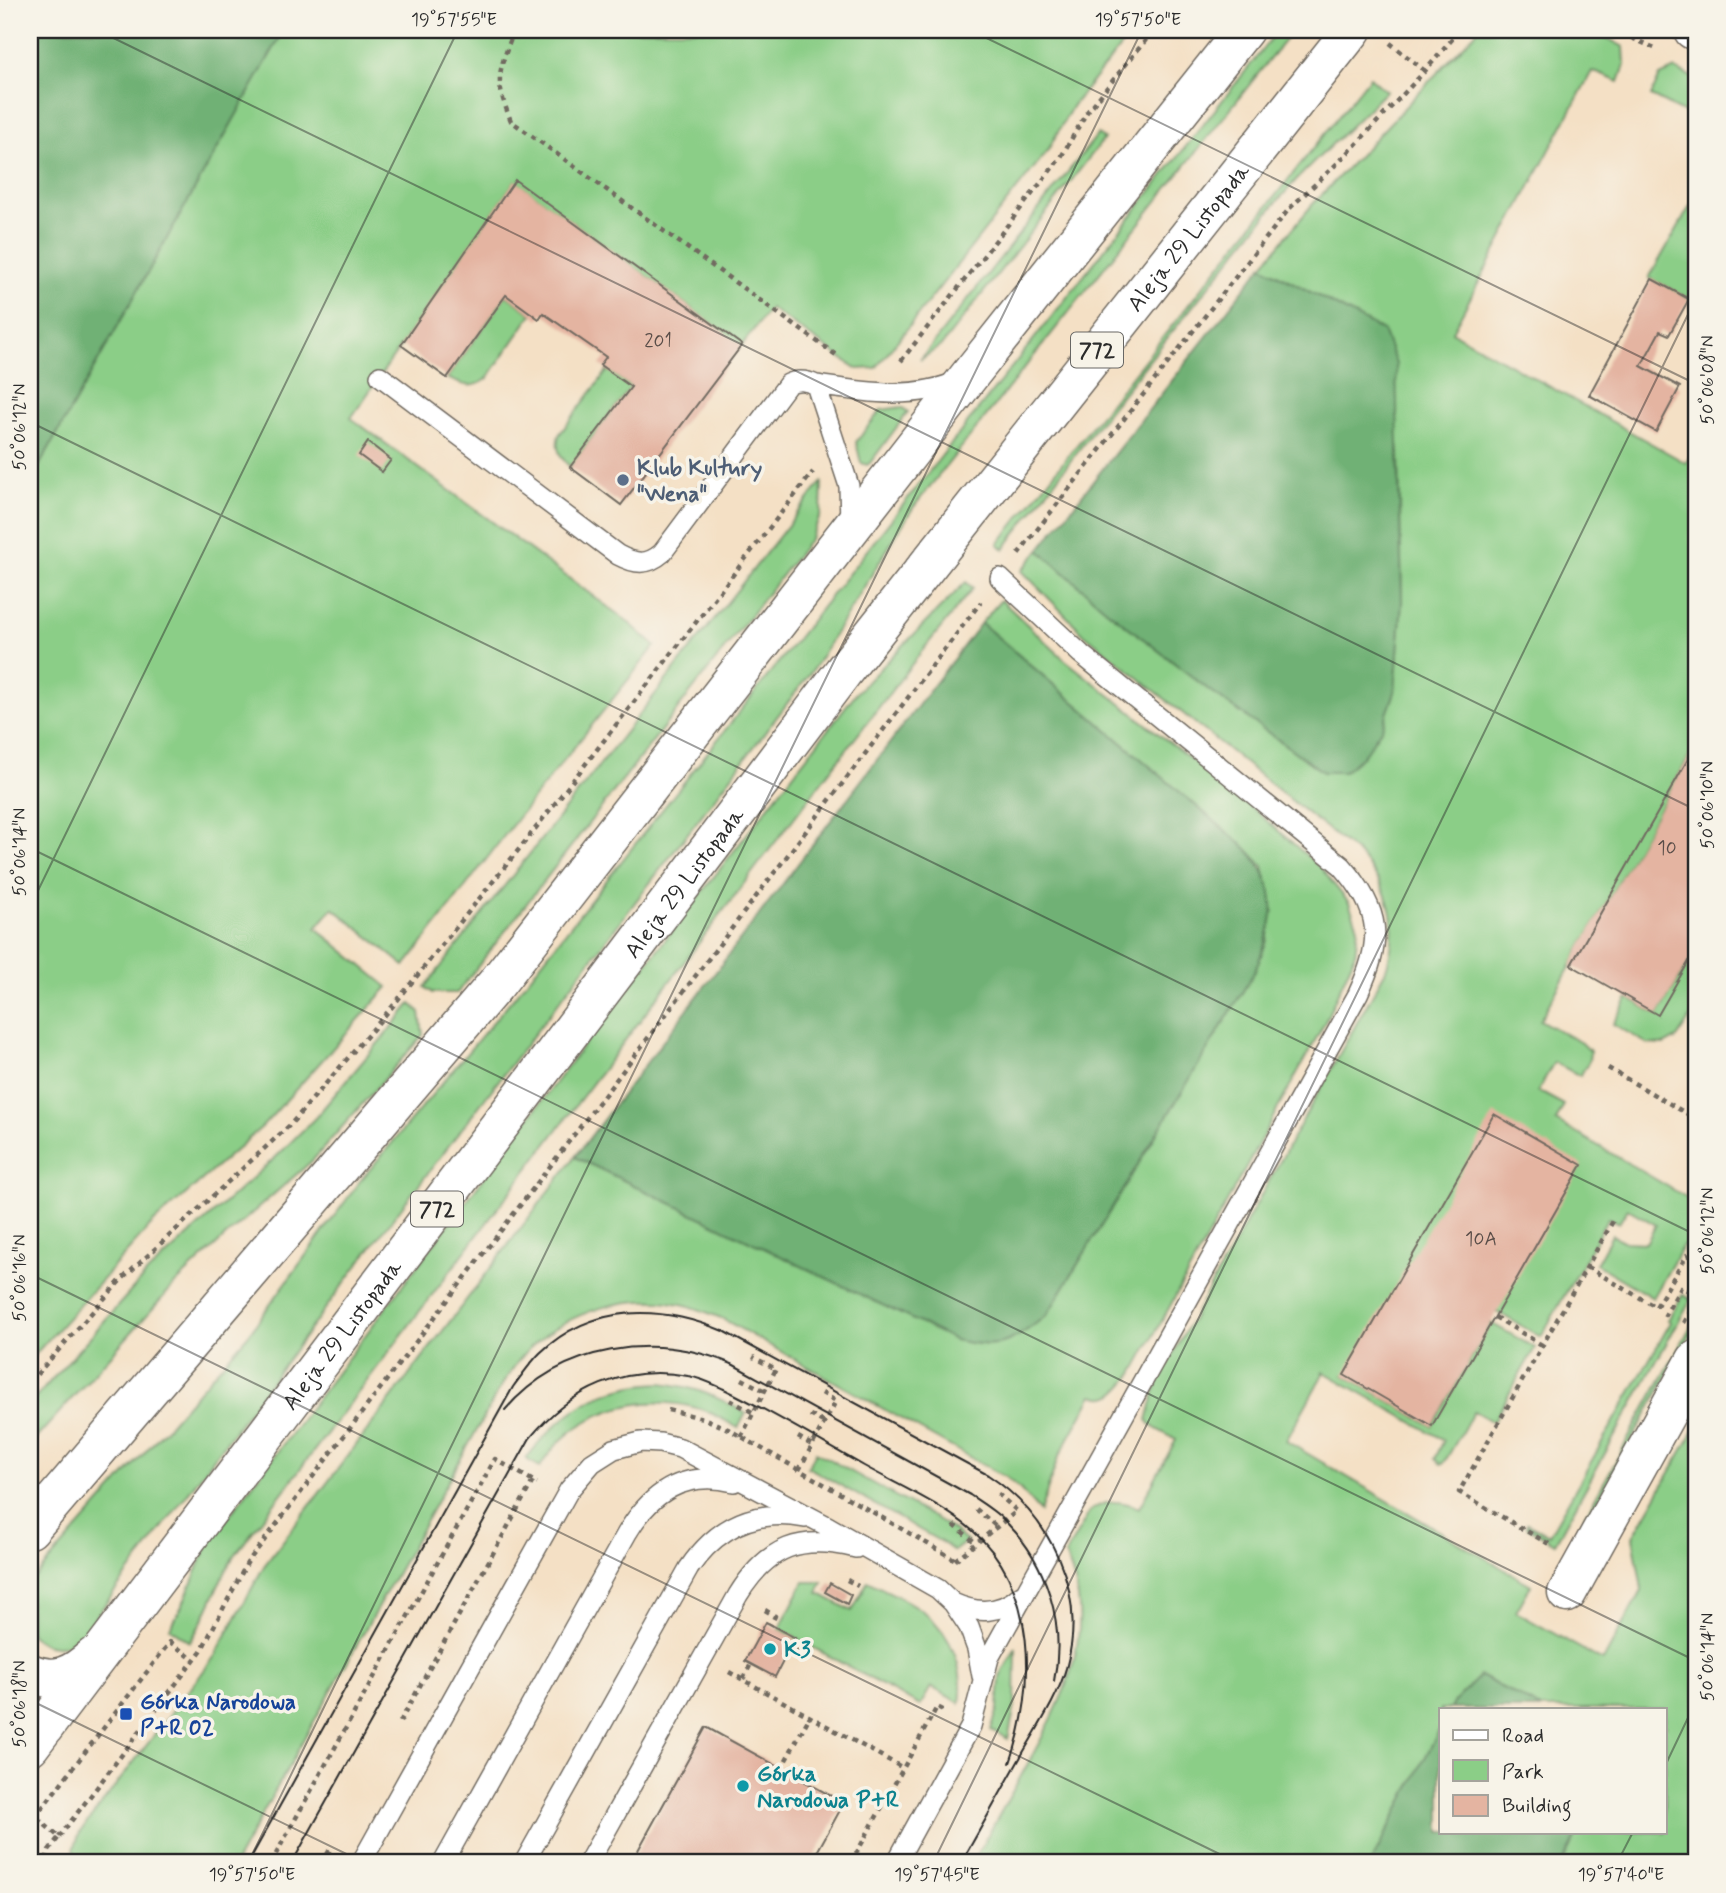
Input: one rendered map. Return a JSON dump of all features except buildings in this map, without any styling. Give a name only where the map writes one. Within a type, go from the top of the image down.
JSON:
[{"type":"main road","points":[[30,1529],[496,984],[969,376],[1244,30]]},
{"type":"main road","name":"Aleja 29 Listopada","points":[[30,1746],[843,672],[1352,30]]},
{"type":"main road","points":[[1567,1593],[1696,1360]]},
{"type":"main road","points":[[30,1673],[43,1678],[63,1678],[75,1672],[106,1646]]},
{"type":"lane","points":[[380,376],[618,555],[630,562],[641,564],[653,561],[662,553],[784,386],[794,380],[876,393],[913,392],[954,383],[969,376]]},
{"type":"lane","points":[[816,385],[849,486],[849,530]]},
{"type":"lane","points":[[896,1863],[971,1726],[986,1663],[1357,994],[1373,957],[1376,927],[1370,905],[1342,866],[1081,654],[1000,578]]},
{"type":"lane","points":[[361,1863],[573,1483],[592,1463],[614,1449],[650,1442],[670,1445],[768,1494],[929,1583],[953,1603],[965,1620],[975,1641],[982,1681]]},
{"type":"lane","points":[[443,1863],[627,1532],[647,1503],[669,1489],[695,1479],[727,1480],[768,1494]]},
{"type":"lane","points":[[524,1863],[689,1567],[706,1545],[726,1529],[762,1517],[794,1516],[829,1527]]},
{"type":"lane","points":[[588,1863],[738,1595],[758,1566],[779,1550],[809,1543],[844,1545],[880,1556]]},
{"type":"lane","points":[[953,1603],[981,1611],[1000,1609],[1015,1600],[1028,1586]]},
{"type":"path","points":[[514,30],[498,76],[502,100],[511,121],[840,358]]},
{"type":"path","points":[[896,368],[1061,157],[1087,112],[1154,30]]},
{"type":"path","points":[[46,1863],[49,1850],[194,1660],[213,1630],[247,1563],[1000,578],[1289,209],[1347,154],[1460,30]]},
{"type":"path","points":[[1393,46],[1425,71]]},
{"type":"path","points":[[30,1382],[120,1281],[290,1125],[375,1027],[528,838],[814,472]]},
{"type":"path","points":[[1608,1068],[1696,1119]]},
{"type":"path","points":[[1559,1550],[1459,1492],[1613,1221]]},
{"type":"path","points":[[1587,1267],[1656,1307],[1687,1255],[1696,1260]]},
{"type":"path","points":[[1664,1317],[1681,1287],[1696,1295]]},
{"type":"path","points":[[1494,1318],[1542,1345]]},
{"type":"path","points":[[741,1437],[776,1369],[753,1357]]},
{"type":"path","points":[[742,1379],[765,1391]]},
{"type":"path","points":[[799,1470],[835,1401],[822,1393]]},
{"type":"path","points":[[730,1400],[754,1413]]},
{"type":"path","points":[[810,1415],[825,1423]]},
{"type":"path","points":[[798,1437],[813,1446]]},
{"type":"path","points":[[271,1863],[495,1459]]},
{"type":"path","points":[[398,1727],[533,1481]]},
{"type":"path","points":[[955,1560],[1017,1511],[997,1493]]},
{"type":"path","points":[[976,1509],[997,1527]]},
{"type":"path","points":[[954,1525],[976,1543]]},
{"type":"path","points":[[758,1607],[775,1616],[771,1625]]},
{"type":"path","points":[[35,1817],[170,1642],[194,1660]]},
{"type":"path","points":[[743,1679],[751,1664]]},
{"type":"path","points":[[725,1669],[903,1768]]},
{"type":"path","points":[[781,1769],[810,1716]]},
{"type":"path","points":[[30,1812],[59,1837]]},
{"type":"path","points":[[322,1863],[335,1841]]},
{"type":"green space","points":[[30,30],[284,30],[30,482]]},
{"type":"green space","points":[[284,30],[1134,30],[1073,105],[1048,150],[876,368],[857,369],[770,308],[742,345],[515,181],[351,418],[627,621],[655,646],[517,819],[405,966],[333,908],[316,928],[388,987],[263,1126],[152,1224],[30,1360],[30,482]]},
{"type":"green space","points":[[1278,30],[1293,30],[913,508],[812,671],[369,1250],[83,1634],[63,1646],[49,1645],[36,1639],[30,1633],[30,1583],[248,1335],[360,1181],[519,991]]},
{"type":"green space","points":[[1478,30],[1592,30],[1624,47],[1625,65],[1619,82],[1592,71],[1452,332],[1686,463],[1696,447],[1696,745],[1540,1020],[1583,1044],[1590,1051],[1589,1061],[1580,1076],[1554,1062],[1538,1091],[1564,1105],[1556,1121],[1696,1203],[1696,1252],[1683,1245],[1653,1298],[1596,1264],[1612,1235],[1625,1242],[1646,1243],[1656,1225],[1628,1209],[1619,1223],[1608,1218],[1541,1337],[1497,1312],[1344,1375],[1432,1426],[1491,1323],[1535,1348],[1493,1422],[1474,1411],[1444,1463],[1441,1464],[1435,1459],[1444,1440],[1324,1372],[1286,1441],[1531,1585],[1516,1612],[1603,1661],[1642,1589],[1633,1537],[1696,1427],[1696,1863],[1562,1863],[1577,1834],[1666,1834],[1666,1708],[1540,1708],[1480,1676],[1450,1708],[1439,1708],[1439,1731],[1371,1863],[972,1863],[1053,1715],[1073,1663],[1079,1610],[1075,1583],[1065,1555],[1090,1511],[1096,1507],[1114,1502],[1139,1508],[1176,1440],[1153,1427],[1147,1420],[1158,1381],[1385,972],[1390,955],[1390,908],[1378,880],[1357,853],[1084,634],[1022,571],[1039,550],[1104,608],[1209,690],[1323,772],[1382,728],[1395,692],[1402,601],[1399,450],[1383,331],[1262,266],[1312,205]]},
{"type":"green space","points":[[1675,69],[1696,79],[1696,119],[1651,96],[1660,76]]},
{"type":"green space","points":[[1370,77],[1386,91],[1274,205],[1099,423],[1004,549],[998,544]]},
{"type":"green space","points":[[1098,134],[1104,139],[942,345],[920,360]]},
{"type":"green space","points":[[1696,196],[1696,303],[1649,278]]},
{"type":"green space","points":[[1262,266],[1383,331],[1396,364],[1402,601],[1395,692],[1382,728],[1362,757],[1344,772],[1323,772],[1209,690],[1104,608],[1039,550]]},
{"type":"green space","points":[[506,295],[532,314],[487,379],[467,385],[447,378]]},
{"type":"green space","points":[[608,370],[631,387],[570,467],[559,452],[559,435]]},
{"type":"green space","points":[[902,407],[908,412],[870,463],[861,463],[856,442],[881,410]]},
{"type":"green space","points":[[822,482],[821,514],[810,539],[457,993],[433,993],[425,987]]},
{"type":"green space","points":[[966,582],[973,588],[767,853],[235,1555],[190,1642],[170,1628],[208,1544],[582,1047],[857,692]]},
{"type":"green space","points":[[1001,600],[1064,659],[1250,806],[1320,867],[1349,903],[1358,927],[1355,955],[1324,1024],[1133,1374],[1111,1396],[1093,1395],[1058,1458],[1040,1512],[1019,1488],[1005,1477],[721,1318],[686,1305],[661,1301],[621,1303],[601,1308],[547,1334],[531,1347],[506,1379],[235,1863],[79,1863],[74,1849],[80,1832],[215,1656],[264,1566],[575,1157],[955,1340],[984,1344],[1005,1342],[1023,1333],[1047,1315],[1255,971],[1267,941],[1273,911],[1263,866],[1247,849],[981,623]]},
{"type":"green space","points":[[981,623],[1247,849],[1267,879],[1272,908],[1267,937],[1255,971],[1047,1315],[1023,1333],[995,1344],[955,1340],[575,1157]]},
{"type":"green space","points":[[1696,949],[1696,1009],[1677,1038],[1664,1045],[1648,1044],[1613,1024],[1628,998],[1658,1015]]},
{"type":"green space","points":[[411,1004],[420,1012],[423,1035],[313,1160],[175,1284],[30,1445],[30,1404],[148,1272],[277,1156],[316,1117]]},
{"type":"green space","points":[[1683,1294],[1691,1299],[1555,1543],[1526,1526],[1527,1523],[1549,1535],[1671,1322],[1668,1320]]},
{"type":"green space","points":[[1696,1317],[1696,1325],[1577,1539],[1569,1545]]},
{"type":"green space","points":[[661,1383],[705,1393],[746,1413],[738,1428],[705,1411],[678,1404],[632,1405],[610,1411],[571,1432],[554,1448],[540,1467],[526,1459],[554,1427],[584,1404],[620,1389]]},
{"type":"green space","points":[[816,1452],[942,1522],[967,1541],[954,1551],[808,1467]]},
{"type":"green space","points":[[868,1581],[920,1609],[943,1632],[958,1666],[960,1703],[931,1687],[920,1706],[779,1629],[804,1582],[823,1582],[818,1593],[852,1611]]},
{"type":"green space","points":[[1016,1647],[1015,1706],[1008,1739],[991,1730],[998,1709],[1000,1677]]},
{"type":"green space","points":[[1480,1676],[1540,1708],[1450,1708]]},
{"type":"green space","points":[[1439,1731],[1439,1834],[1577,1834],[1562,1863],[1371,1863]]},
{"type":"tram line","points":[[248,1863],[513,1387],[529,1365],[560,1337],[582,1325],[604,1317],[652,1313],[676,1316],[723,1331],[988,1475],[1010,1492],[1046,1534],[1067,1583],[1072,1610],[1072,1637],[1067,1665],[1048,1709],[961,1863]]},
{"type":"tram line","points":[[505,1410],[528,1388],[554,1370],[611,1350],[672,1348],[732,1364],[970,1495],[1005,1521],[1032,1555],[1050,1595],[1057,1638],[1054,1681]]},
{"type":"tram line","points":[[292,1863],[530,1438],[563,1406],[581,1394],[621,1377],[665,1373],[688,1376],[724,1389],[934,1504],[973,1531],[994,1554],[1010,1580],[1020,1609],[1026,1640],[1025,1703],[1010,1763]]},
{"type":"place","name":"Klub Kultury \"Wena\"","points":[[623,480]]},
{"type":"place","name":"K3","points":[[770,1649]]},
{"type":"place","name":"Górka Narodowa P+R 02","points":[[126,1714]]},
{"type":"place","name":"Górka Narodowa P+R","points":[[743,1786]]}]
